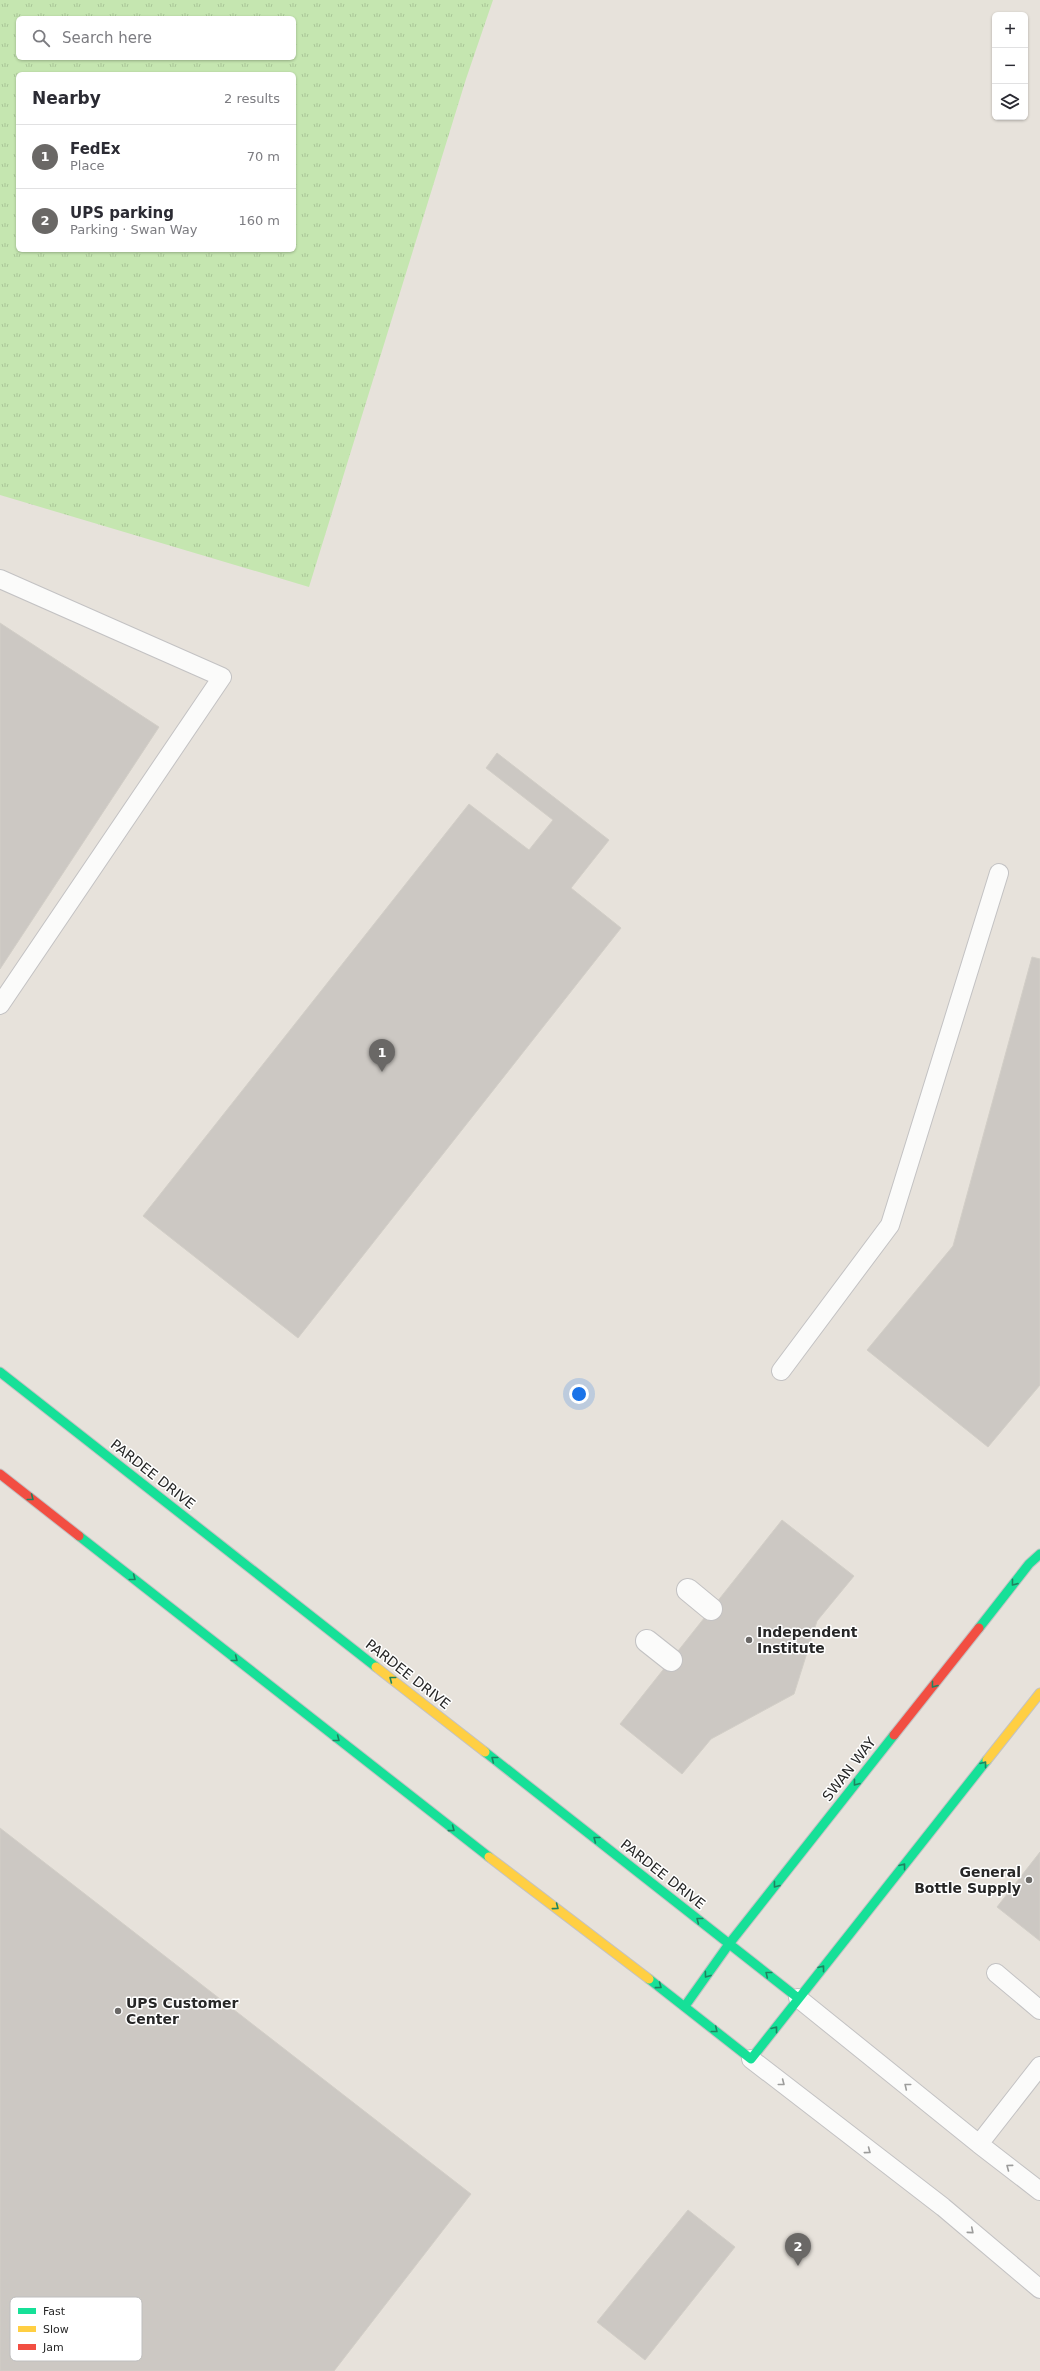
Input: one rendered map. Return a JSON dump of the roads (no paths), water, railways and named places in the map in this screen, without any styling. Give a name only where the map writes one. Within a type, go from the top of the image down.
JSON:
[{"type":"main road","name":"PARDEE DRIVE","points":[[0,1372],[798,1998]]},
{"type":"main road","points":[[0,1474],[421,1805],[685,2006],[751,2059],[1040,1693]]},
{"type":"main road","name":"SWAN WAY","points":[[685,2006],[729,1944],[1029,1564],[1040,1554]]},
{"type":"street","points":[[688,1590],[711,1609]]},
{"type":"street","points":[[647,1641],[671,1660]]},
{"type":"lane","points":[[0,580],[222,677],[0,1005]]},
{"type":"lane","points":[[781,1371],[890,1225],[999,872]]},
{"type":"lane","points":[[996,1973],[1040,2010]]},
{"type":"lane","points":[[798,1998],[979,2144],[1040,2191]]},
{"type":"lane","points":[[751,2059],[943,2207],[1040,2289]]},
{"type":"lane","points":[[979,2144],[1040,2066]]},
{"type":"place","name":"FedEx","points":[[382,1072]]},
{"type":"place","name":"Independent Institute","points":[[749,1640]]},
{"type":"place","name":"General Bottle Supply","points":[[1029,1880]]},
{"type":"place","name":"UPS Customer Center","points":[[118,2011]]},
{"type":"place","name":"UPS parking","points":[[798,2266]]}]
